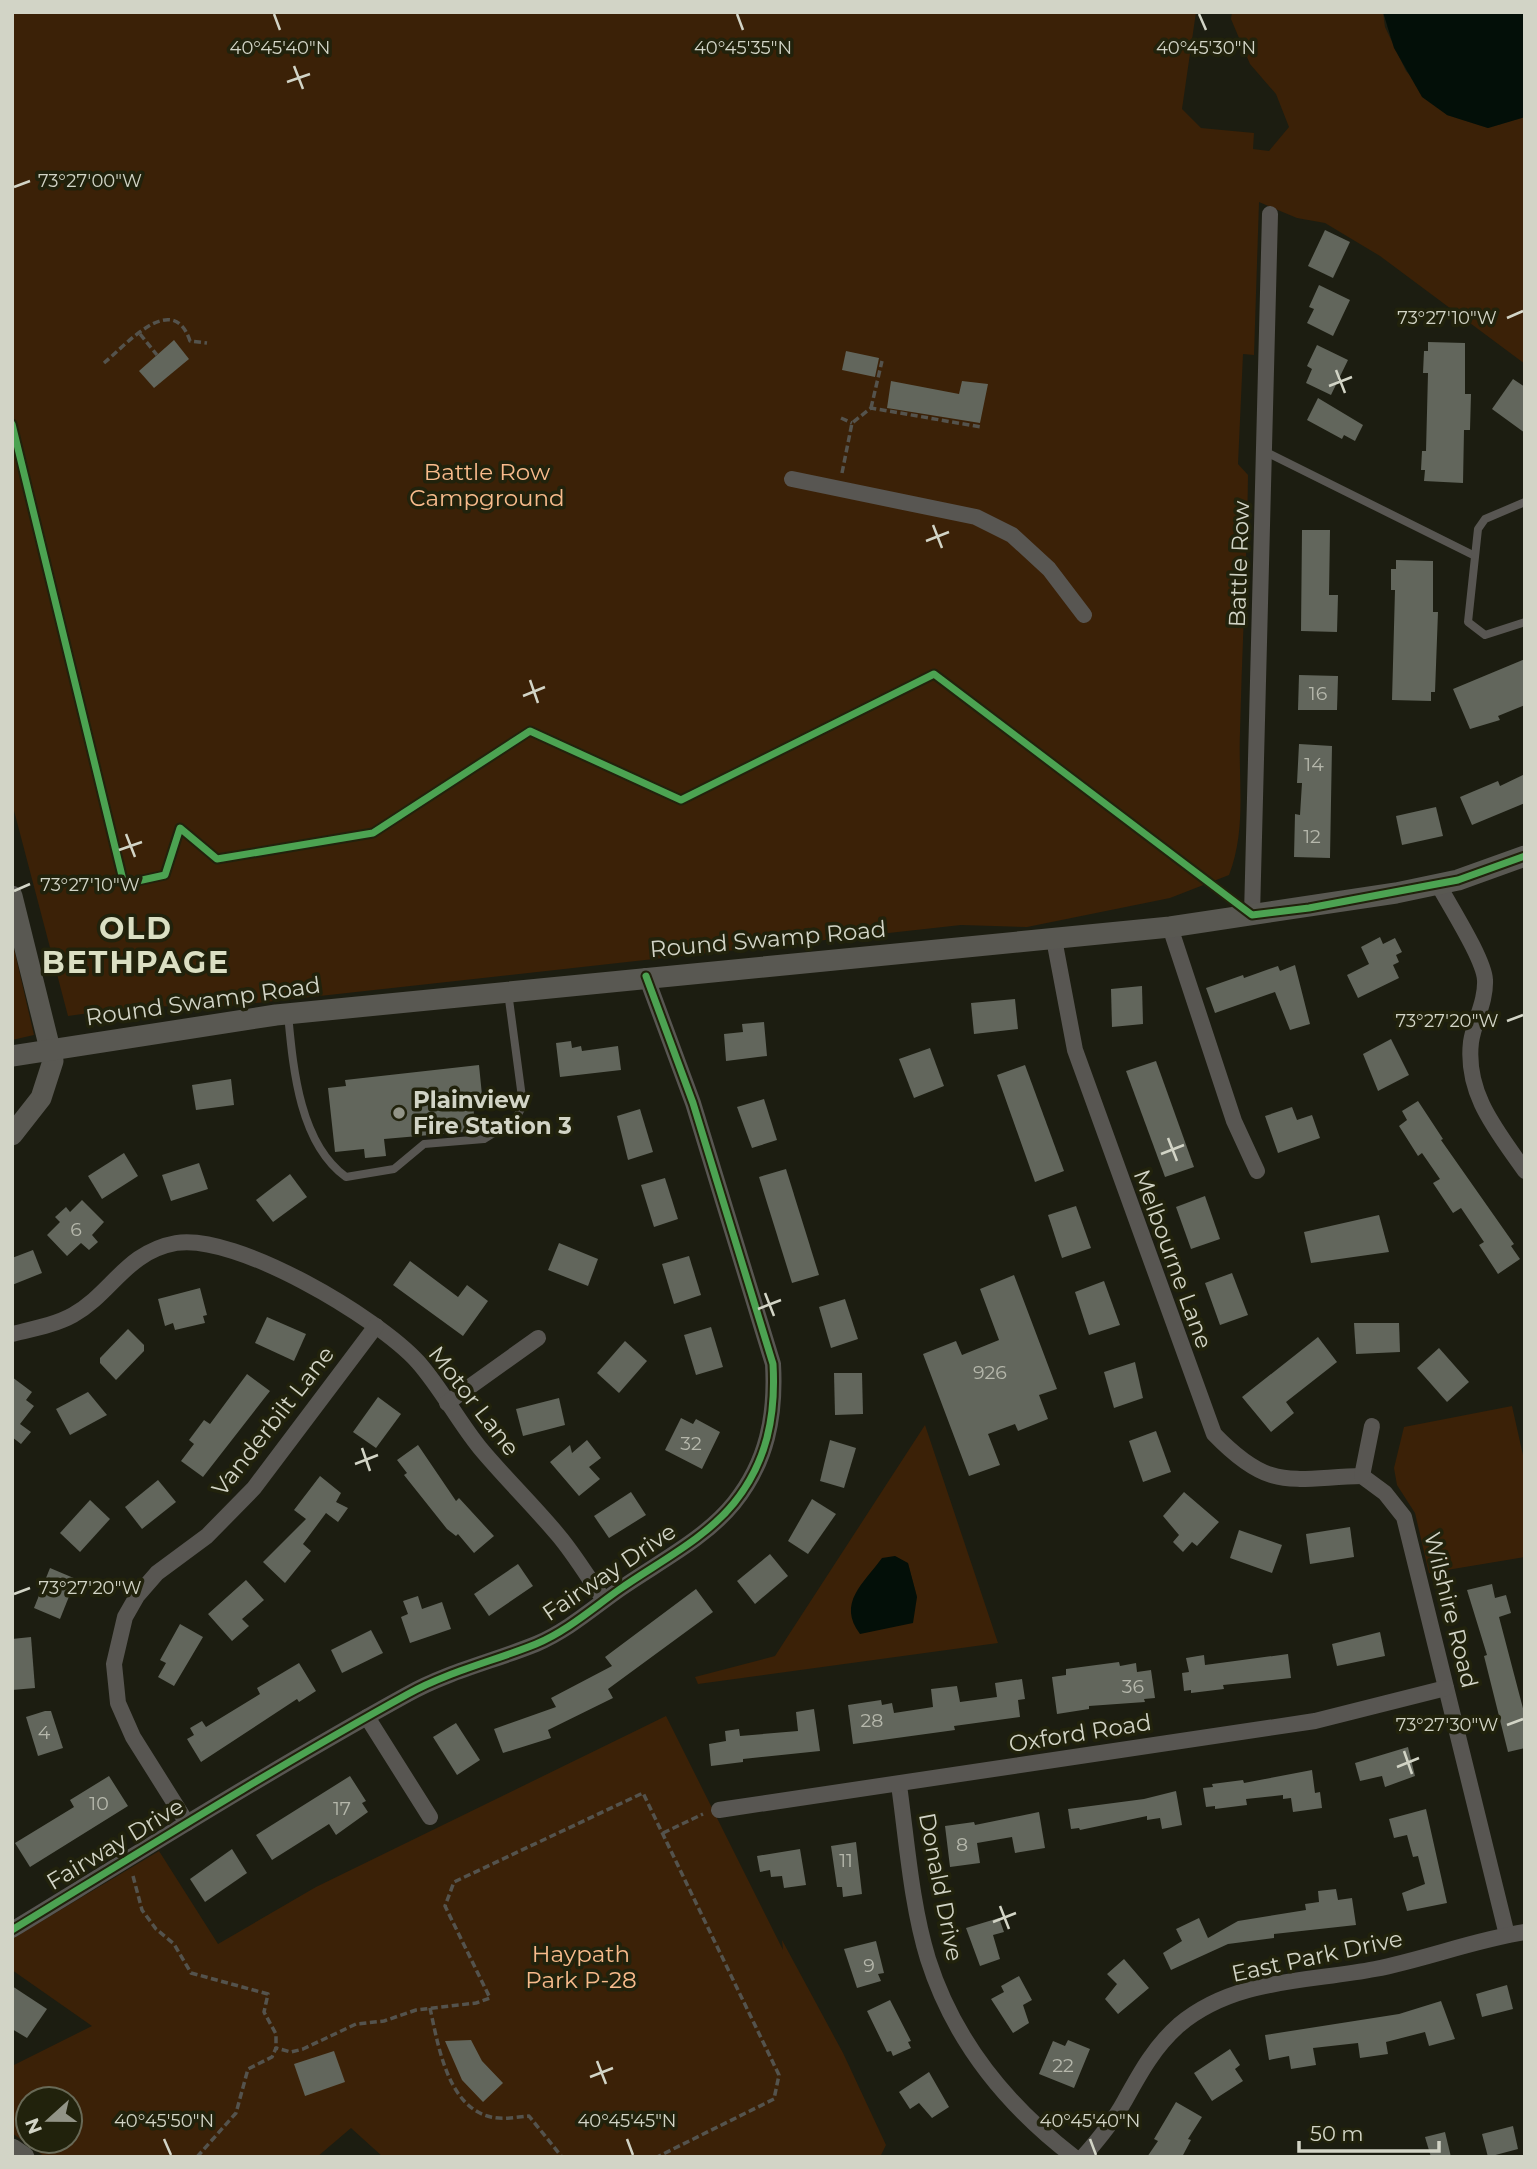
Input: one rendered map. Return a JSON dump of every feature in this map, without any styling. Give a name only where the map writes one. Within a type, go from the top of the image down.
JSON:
[{"type":"main road","name":"Round Swamp Road","points":[[12,1056],[288,1014],[646,976],[1054,939],[1309,908],[1438,884],[1525,856]]},
{"type":"main road","points":[[12,896],[53,1061],[41,1098],[12,1135]]},
{"type":"main road","points":[[12,2149],[24,2157]]},
{"type":"street","name":"Battle Row","points":[[1252,915],[1270,214]]},
{"type":"street","points":[[792,479],[976,517],[1012,535],[1049,569],[1084,615]]},
{"type":"street","points":[[1438,884],[1485,978],[1483,1001],[1471,1041],[1472,1083],[1480,1105],[1525,1171]]},
{"type":"street","points":[[1170,926],[1234,1121],[1257,1171]]},
{"type":"street","name":"Melbourne Lane","points":[[1054,939],[1075,1051],[1214,1434],[1240,1461],[1281,1479],[1362,1476]]},
{"type":"street","name":"Fairway Drive","points":[[12,1930],[303,1752],[411,1692],[539,1643],[703,1531],[733,1505],[763,1454],[775,1400],[774,1364],[693,1103],[646,976]]},
{"type":"street","name":"Motor Lane","points":[[12,1334],[73,1315],[128,1264],[152,1250],[175,1243],[198,1242],[241,1253],[314,1287],[376,1326],[418,1362],[499,1472],[559,1536],[604,1600]]},
{"type":"street","name":"Vanderbilt Lane","points":[[187,1823],[133,1737],[118,1703],[114,1664],[125,1617],[137,1596],[157,1573],[207,1536],[254,1488],[376,1326]]},
{"type":"street","points":[[447,1403],[538,1338]]},
{"type":"street","points":[[1362,1476],[1372,1426]]},
{"type":"street","name":"Wilshire Road","points":[[1362,1476],[1385,1493],[1404,1517],[1507,1935]]},
{"type":"street","name":"Oxford Road","points":[[719,1810],[1315,1721],[1447,1688]]},
{"type":"street","points":[[367,1717],[430,1817]]},
{"type":"street","name":"Donald Drive","points":[[899,1785],[920,1929],[947,2009],[974,2057],[1007,2099],[1046,2136],[1074,2157]]},
{"type":"street","name":"East Park Drive","points":[[1083,2157],[1124,2103],[1135,2077],[1159,2044],[1181,2024],[1210,2005],[1265,1985],[1375,1969],[1525,1932]]},
{"type":"lane","points":[[1264,451],[1474,555]]},
{"type":"lane","points":[[1525,502],[1485,519],[1478,529],[1468,622],[1485,635],[1525,622]]},
{"type":"lane","points":[[288,1014],[300,1097],[309,1124],[337,1171],[346,1177],[394,1169],[424,1143],[484,1139],[514,1120],[523,1105],[510,1024],[508,991]]},
{"type":"path","points":[[104,363],[158,320],[169,318],[186,328],[190,341],[207,342]]},
{"type":"path","points":[[140,334],[157,355]]},
{"type":"path","points":[[839,488],[852,423],[871,408],[882,361]]},
{"type":"path","points":[[871,408],[981,427]]},
{"type":"path","points":[[841,418],[852,423]]},
{"type":"path","points":[[276,2048],[291,2052],[356,2024],[384,2021],[430,2008],[476,2003],[490,1998],[445,1906],[454,1882],[643,1793],[779,2075],[774,2099],[657,2157]]},
{"type":"path","points":[[663,1833],[719,1810]]},
{"type":"path","points":[[125,1861],[137,1885],[142,1910],[156,1929],[174,1944],[191,1973],[268,1994],[264,2012],[276,2034],[276,2048],[272,2057],[248,2069],[236,2113],[197,2157]]},
{"type":"path","points":[[430,2008],[452,2083],[467,2101],[481,2115],[494,2119],[529,2116],[562,2157]]},
{"type":"green space","name":"Battle Row Campground","points":[[12,12],[1196,12],[1182,109],[1201,128],[1254,133],[1253,149],[1269,151],[1289,127],[1276,94],[1250,64],[1231,19],[1232,12],[1383,12],[1385,27],[1406,71],[1447,115],[1488,128],[1525,117],[1525,364],[1380,256],[1325,223],[1297,218],[1259,202],[1254,355],[1243,354],[1238,464],[1248,475],[1240,822],[1235,857],[1229,875],[1170,898],[1027,927],[961,925],[221,1007],[140,1006],[68,1016],[12,803]]},
{"type":"green space","points":[[12,940],[34,1035],[12,1040]]},
{"type":"green space","points":[[1512,1406],[1525,1464],[1525,1557],[1429,1573],[1415,1513],[1397,1485],[1394,1468],[1404,1427]]},
{"type":"green space","points":[[925,1425],[998,1643],[698,1684],[695,1677],[775,1656]],"holes":[[[895,1556],[908,1564],[917,1597]]]},
{"type":"green space","name":"Haypath Park P-28","points":[[666,1716],[783,1950],[782,1940],[843,2053],[886,2145],[880,2157],[383,2157],[351,2128],[317,2157],[45,2157],[42,2155],[84,2155],[84,2085],[14,2085],[14,2134],[12,2133],[12,2066],[92,2026],[12,1970],[12,1939],[159,1851],[218,1944],[316,1887]]},
{"type":"shaded area","points":[[1383,12],[1525,12],[1525,117],[1488,128],[1447,115],[1422,97],[1394,48]]},
{"type":"shaded area","points":[[895,1556],[908,1563],[917,1597],[913,1623],[860,1634],[851,1613],[855,1594],[882,1558]]},
{"type":"building","points":[[1325,230],[1350,242],[1333,278],[1308,266]]},
{"type":"building","points":[[1319,285],[1350,300],[1333,336],[1307,323],[1314,309],[1309,307]]},
{"type":"building","points":[[174,340],[189,359],[154,388],[139,371]]},
{"type":"building","points":[[1428,342],[1465,343],[1465,394],[1471,394],[1470,430],[1464,430],[1463,483],[1424,481],[1425,470],[1421,470],[1422,451],[1426,451],[1428,373],[1423,373],[1424,351],[1428,351]]},
{"type":"building","points":[[1317,345],[1348,360],[1331,395],[1306,383],[1312,369],[1307,366]]},
{"type":"building","points":[[846,351],[879,358],[875,377],[842,370]]},
{"type":"building","points":[[1513,379],[1525,387],[1525,433],[1492,409]]},
{"type":"building","points":[[891,381],[959,394],[962,381],[988,384],[980,423],[887,408]]},
{"type":"building","points":[[1318,398],[1363,425],[1355,441],[1344,435],[1342,439],[1307,420]]},
{"type":"building","points":[[1302,530],[1330,530],[1329,595],[1338,595],[1337,632],[1301,631]]},
{"type":"building","points":[[1396,560],[1433,561],[1433,612],[1438,612],[1435,692],[1431,692],[1431,701],[1392,700],[1395,590],[1391,590],[1391,569],[1396,569]]},
{"type":"building","points":[[1525,659],[1525,705],[1498,716],[1500,720],[1470,729],[1453,689]]},
{"type":"building","points":[[1299,675],[1338,676],[1337,710],[1298,710]]},
{"type":"building","points":[[1299,744],[1332,746],[1330,858],[1294,857],[1295,814],[1300,815],[1302,783],[1297,783]]},
{"type":"building","points":[[1525,774],[1525,803],[1472,825],[1460,797],[1498,781],[1500,786]]},
{"type":"building","points":[[1436,807],[1443,836],[1402,845],[1396,816]]},
{"type":"building","points":[[1380,937],[1383,944],[1395,938],[1402,952],[1396,955],[1399,962],[1393,965],[1399,978],[1358,998],[1347,975],[1369,964],[1361,947]]},
{"type":"building","points":[[1295,965],[1310,1024],[1290,1030],[1275,992],[1215,1013],[1206,988],[1243,975],[1244,978],[1278,966],[1280,971]]},
{"type":"building","points":[[1142,986],[1143,1024],[1112,1027],[1111,989]]},
{"type":"building","points":[[1015,999],[1018,1029],[974,1034],[971,1003]]},
{"type":"building","points":[[764,1022],[767,1056],[726,1061],[724,1034],[743,1032],[742,1024]]},
{"type":"building","points":[[1391,1039],[1409,1075],[1378,1091],[1363,1054]]},
{"type":"building","points":[[571,1041],[572,1048],[581,1046],[582,1051],[618,1046],[621,1070],[560,1077],[556,1043]]},
{"type":"building","points":[[930,1048],[944,1086],[914,1098],[899,1059]]},
{"type":"building","points":[[1156,1061],[1194,1167],[1165,1177],[1126,1071]]},
{"type":"building","name":"Plainview Fire Station 3","points":[[479,1065],[483,1105],[473,1106],[476,1131],[384,1139],[386,1156],[365,1158],[364,1149],[335,1152],[328,1088],[346,1086],[345,1080]]},
{"type":"building","points":[[1025,1065],[1064,1171],[1035,1182],[997,1075]]},
{"type":"building","points":[[231,1079],[234,1105],[196,1110],[192,1085]]},
{"type":"building","points":[[764,1099],[777,1140],[752,1148],[737,1107]]},
{"type":"building","points":[[1418,1101],[1443,1139],[1441,1140],[1514,1244],[1511,1246],[1520,1259],[1498,1274],[1479,1245],[1484,1242],[1461,1208],[1453,1213],[1433,1183],[1440,1179],[1422,1153],[1418,1156],[1399,1126],[1407,1120],[1402,1111]]},
{"type":"building","points":[[1292,1107],[1297,1120],[1312,1115],[1320,1138],[1278,1153],[1265,1116]]},
{"type":"building","points":[[640,1109],[653,1152],[628,1160],[617,1116]]},
{"type":"building","points":[[124,1153],[138,1176],[102,1199],[88,1176]]},
{"type":"building","points":[[199,1163],[208,1189],[171,1201],[162,1175]]},
{"type":"building","points":[[786,1169],[819,1275],[792,1283],[759,1177]]},
{"type":"building","points":[[290,1174],[307,1197],[273,1222],[256,1200]]},
{"type":"building","points":[[665,1178],[678,1219],[654,1227],[641,1185]]},
{"type":"building","points":[[1205,1196],[1220,1239],[1191,1249],[1176,1207]]},
{"type":"building","points":[[82,1200],[104,1222],[92,1235],[98,1242],[89,1250],[81,1243],[67,1256],[47,1235],[60,1222],[55,1217],[66,1207],[70,1212]]},
{"type":"building","points":[[1076,1206],[1091,1248],[1062,1258],[1048,1215]]},
{"type":"building","points":[[1379,1215],[1389,1252],[1311,1263],[1304,1232]]},
{"type":"building","points":[[559,1243],[598,1259],[588,1286],[548,1270]]},
{"type":"building","points":[[33,1250],[42,1273],[12,1285],[12,1258]]},
{"type":"building","points":[[689,1256],[701,1295],[674,1304],[662,1264]]},
{"type":"building","points":[[410,1261],[458,1297],[467,1285],[488,1301],[463,1336],[393,1285]]},
{"type":"building","points":[[1232,1273],[1248,1315],[1220,1325],[1205,1283]]},
{"type":"building","points":[[1014,1275],[1057,1389],[1039,1395],[1048,1419],[1018,1431],[1015,1424],[988,1434],[1000,1465],[969,1476],[923,1354],[956,1341],[962,1355],[999,1340],[980,1289]]},
{"type":"building","points":[[1104,1281],[1120,1325],[1089,1335],[1075,1292]]},
{"type":"building","points":[[200,1288],[207,1315],[203,1316],[205,1323],[175,1330],[173,1323],[165,1326],[158,1299]]},
{"type":"building","points":[[845,1299],[858,1339],[831,1348],[819,1307]]},
{"type":"building","points":[[267,1317],[306,1334],[294,1361],[255,1343]]},
{"type":"building","points":[[1354,1323],[1399,1323],[1400,1352],[1356,1354]]},
{"type":"building","points":[[711,1327],[723,1367],[696,1375],[684,1335]]},
{"type":"building","points":[[128,1329],[144,1345],[144,1351],[116,1380],[100,1363],[100,1358]]},
{"type":"building","points":[[1318,1337],[1337,1362],[1286,1402],[1294,1413],[1271,1432],[1242,1397]]},
{"type":"building","points":[[625,1341],[647,1361],[619,1393],[597,1373]]},
{"type":"building","points":[[1439,1348],[1469,1382],[1447,1402],[1417,1368]]},
{"type":"building","points":[[1135,1362],[1143,1398],[1114,1408],[1104,1372]]},
{"type":"building","points":[[834,1373],[862,1373],[863,1414],[835,1415]]},
{"type":"building","points":[[247,1374],[270,1391],[203,1477],[181,1461],[194,1444],[189,1440],[204,1420],[210,1424]]},
{"type":"building","points":[[12,1377],[32,1392],[26,1400],[34,1406],[20,1424],[31,1432],[21,1444],[12,1437]]},
{"type":"building","points":[[88,1392],[107,1415],[70,1435],[56,1409]]},
{"type":"building","points":[[378,1397],[401,1414],[376,1448],[353,1432]]},
{"type":"building","points":[[559,1398],[565,1425],[523,1436],[516,1409]]},
{"type":"building","points":[[681,1418],[693,1424],[696,1419],[720,1432],[702,1469],[665,1450]]},
{"type":"building","points":[[1156,1431],[1171,1472],[1143,1482],[1129,1441]]},
{"type":"building","points":[[587,1440],[601,1458],[589,1467],[600,1479],[579,1496],[550,1462],[570,1445],[572,1453]]},
{"type":"building","points":[[830,1440],[856,1448],[844,1488],[820,1481]]},
{"type":"building","points":[[418,1445],[456,1501],[459,1498],[494,1536],[474,1553],[458,1534],[456,1536],[447,1529],[404,1475],[407,1473],[397,1460]]},
{"type":"building","points":[[320,1476],[341,1493],[336,1502],[348,1508],[338,1522],[326,1513],[303,1544],[311,1551],[285,1583],[263,1562],[306,1519],[294,1510]]},
{"type":"building","points":[[158,1480],[176,1502],[142,1529],[125,1507]]},
{"type":"building","points":[[631,1492],[646,1515],[609,1538],[594,1516]]},
{"type":"building","points":[[1184,1492],[1219,1522],[1197,1546],[1192,1542],[1183,1552],[1173,1542],[1179,1535],[1163,1516]]},
{"type":"building","points":[[812,1499],[836,1514],[808,1554],[788,1541]]},
{"type":"building","points":[[90,1500],[110,1519],[80,1552],[60,1533]]},
{"type":"building","points":[[1350,1527],[1354,1557],[1310,1564],[1306,1534]]},
{"type":"building","points":[[1239,1530],[1282,1545],[1272,1573],[1230,1558]]},
{"type":"building","points":[[770,1554],[788,1576],[755,1604],[737,1581]]},
{"type":"building","points":[[518,1564],[533,1586],[489,1616],[474,1594]]},
{"type":"building","points":[[50,1568],[76,1579],[60,1619],[34,1608]]},
{"type":"building","points":[[246,1580],[264,1600],[242,1619],[249,1626],[232,1641],[208,1614]]},
{"type":"building","points":[[1492,1584],[1495,1598],[1506,1595],[1511,1613],[1499,1617],[1525,1716],[1525,1748],[1508,1752],[1484,1656],[1487,1655],[1467,1590]]},
{"type":"building","points":[[696,1589],[713,1612],[608,1689],[613,1698],[548,1730],[551,1738],[503,1753],[494,1729],[556,1707],[551,1698],[612,1666],[605,1657]]},
{"type":"building","points":[[418,1596],[422,1609],[442,1602],[451,1629],[410,1643],[401,1617],[408,1614],[403,1601]]},
{"type":"building","points":[[180,1624],[203,1637],[174,1686],[158,1677],[166,1663],[160,1660]]},
{"type":"building","points":[[371,1630],[383,1653],[342,1673],[331,1650]]},
{"type":"building","points":[[1380,1632],[1385,1656],[1337,1666],[1332,1644]]},
{"type":"building","points":[[31,1637],[35,1688],[12,1690],[12,1639]]},
{"type":"building","points":[[1288,1654],[1291,1678],[1223,1685],[1224,1689],[1191,1693],[1191,1690],[1184,1691],[1182,1673],[1189,1672],[1186,1658],[1204,1655],[1205,1665]]},
{"type":"building","points":[[1119,1662],[1120,1666],[1136,1663],[1137,1672],[1151,1670],[1155,1698],[1144,1699],[1145,1702],[1089,1706],[1089,1709],[1057,1714],[1052,1677],[1066,1675],[1066,1669]]},
{"type":"building","points":[[299,1663],[316,1691],[299,1702],[297,1699],[201,1762],[187,1739],[194,1735],[190,1728],[202,1721],[206,1727],[260,1694],[257,1688]]},
{"type":"building","points":[[1022,1679],[1025,1699],[1018,1700],[1020,1717],[954,1726],[955,1730],[853,1744],[848,1705],[881,1700],[882,1705],[892,1703],[894,1713],[933,1707],[931,1689],[957,1686],[960,1702],[997,1697],[995,1683]]},
{"type":"building","points":[[814,1709],[820,1751],[743,1759],[743,1762],[711,1766],[709,1744],[726,1741],[725,1731],[739,1729],[740,1736],[798,1731],[796,1712]]},
{"type":"building","points":[[51,1711],[63,1748],[38,1756],[26,1717]]},
{"type":"building","points":[[456,1723],[480,1760],[457,1775],[433,1737]]},
{"type":"building","points":[[1408,1747],[1415,1776],[1385,1787],[1382,1776],[1360,1781],[1355,1763]]},
{"type":"building","points":[[1312,1770],[1315,1793],[1320,1792],[1322,1808],[1293,1812],[1291,1798],[1283,1799],[1283,1795],[1246,1799],[1247,1805],[1215,1809],[1215,1806],[1206,1807],[1203,1788],[1213,1787],[1212,1784],[1243,1780],[1244,1783]]},
{"type":"building","points":[[109,1776],[128,1806],[30,1867],[15,1843],[74,1807],[70,1800]]},
{"type":"building","points":[[350,1776],[366,1801],[362,1803],[368,1812],[336,1835],[329,1824],[272,1860],[256,1835]]},
{"type":"building","points":[[1176,1791],[1182,1825],[1162,1829],[1160,1818],[1147,1820],[1147,1816],[1080,1830],[1071,1829],[1068,1809],[1144,1799]]},
{"type":"building","points":[[1426,1809],[1447,1903],[1407,1911],[1402,1893],[1425,1884],[1418,1856],[1413,1857],[1407,1835],[1394,1838],[1389,1819]]},
{"type":"building","points":[[1039,1812],[1045,1848],[1015,1853],[1012,1837],[977,1843],[980,1863],[950,1867],[945,1826],[974,1822],[975,1825]]},
{"type":"building","points":[[856,1842],[862,1894],[843,1897],[842,1887],[837,1887],[831,1846]]},
{"type":"building","points":[[232,1849],[247,1873],[205,1902],[190,1879]]},
{"type":"building","points":[[800,1849],[806,1885],[784,1888],[782,1876],[771,1877],[770,1870],[760,1872],[757,1856]]},
{"type":"building","points":[[1336,1889],[1338,1900],[1352,1898],[1356,1925],[1274,1934],[1274,1938],[1228,1944],[1171,1970],[1163,1953],[1182,1941],[1176,1929],[1199,1918],[1208,1938],[1238,1921],[1306,1910],[1305,1904],[1319,1902],[1318,1891]]},
{"type":"building","points":[[999,1918],[1004,1932],[993,1935],[1000,1959],[980,1966],[966,1928]]},
{"type":"building","points":[[876,1941],[884,1973],[878,1974],[881,1981],[857,1988],[844,1949]]},
{"type":"building","points":[[1124,1959],[1149,1988],[1118,2014],[1105,1999],[1117,1984],[1107,1974]]},
{"type":"building","points":[[1019,1976],[1032,2000],[1023,2005],[1029,2023],[1013,2033],[991,1999],[1004,1992],[1001,1986]]},
{"type":"building","points":[[1507,1985],[1513,2009],[1482,2017],[1476,1994]]},
{"type":"building","points":[[12,1986],[47,2009],[27,2038],[12,2029]]},
{"type":"building","points":[[890,2000],[911,2041],[908,2042],[911,2048],[893,2056],[891,2051],[887,2052],[867,2011]]},
{"type":"building","points":[[1441,2001],[1455,2039],[1429,2046],[1425,2032],[1386,2042],[1388,2054],[1360,2058],[1358,2043],[1313,2048],[1316,2065],[1291,2069],[1289,2056],[1269,2060],[1265,2035],[1399,2014]]},
{"type":"building","points":[[471,2040],[482,2061],[503,2083],[483,2102],[462,2080],[445,2041]]},
{"type":"building","points":[[1068,2040],[1090,2049],[1074,2088],[1039,2074],[1053,2041],[1065,2046]]},
{"type":"building","points":[[1230,2049],[1240,2065],[1235,2069],[1243,2081],[1212,2101],[1194,2073]]},
{"type":"building","points":[[334,2051],[345,2082],[305,2096],[294,2064]]},
{"type":"building","points":[[929,2072],[949,2107],[932,2118],[919,2103],[910,2109],[899,2092]]},
{"type":"building","points":[[1176,2102],[1202,2117],[1188,2139],[1191,2140],[1182,2157],[1147,2157],[1158,2141],[1154,2139]]},
{"type":"building","points":[[1513,2126],[1518,2149],[1488,2157],[1482,2134]]},
{"type":"building","points":[[1445,2132],[1451,2157],[1431,2157],[1425,2137]]},
{"type":"cycle path","points":[[12,424],[124,884],[165,875],[180,828],[217,859],[373,833],[530,731],[681,800],[934,674],[1252,915],[1309,908],[1458,880],[1525,856]]},
{"type":"cycle path","points":[[12,1930],[258,1780],[408,1694],[558,1633],[695,1539],[722,1516],[745,1487],[762,1455],[767,1438],[773,1402],[773,1364],[693,1103],[646,976]]},
{"type":"place","name":"Plainview Fire Station 3","points":[[399,1113]]},
{"type":"district","name":"OLD BETHPAGE","points":[[136,946]]}]
